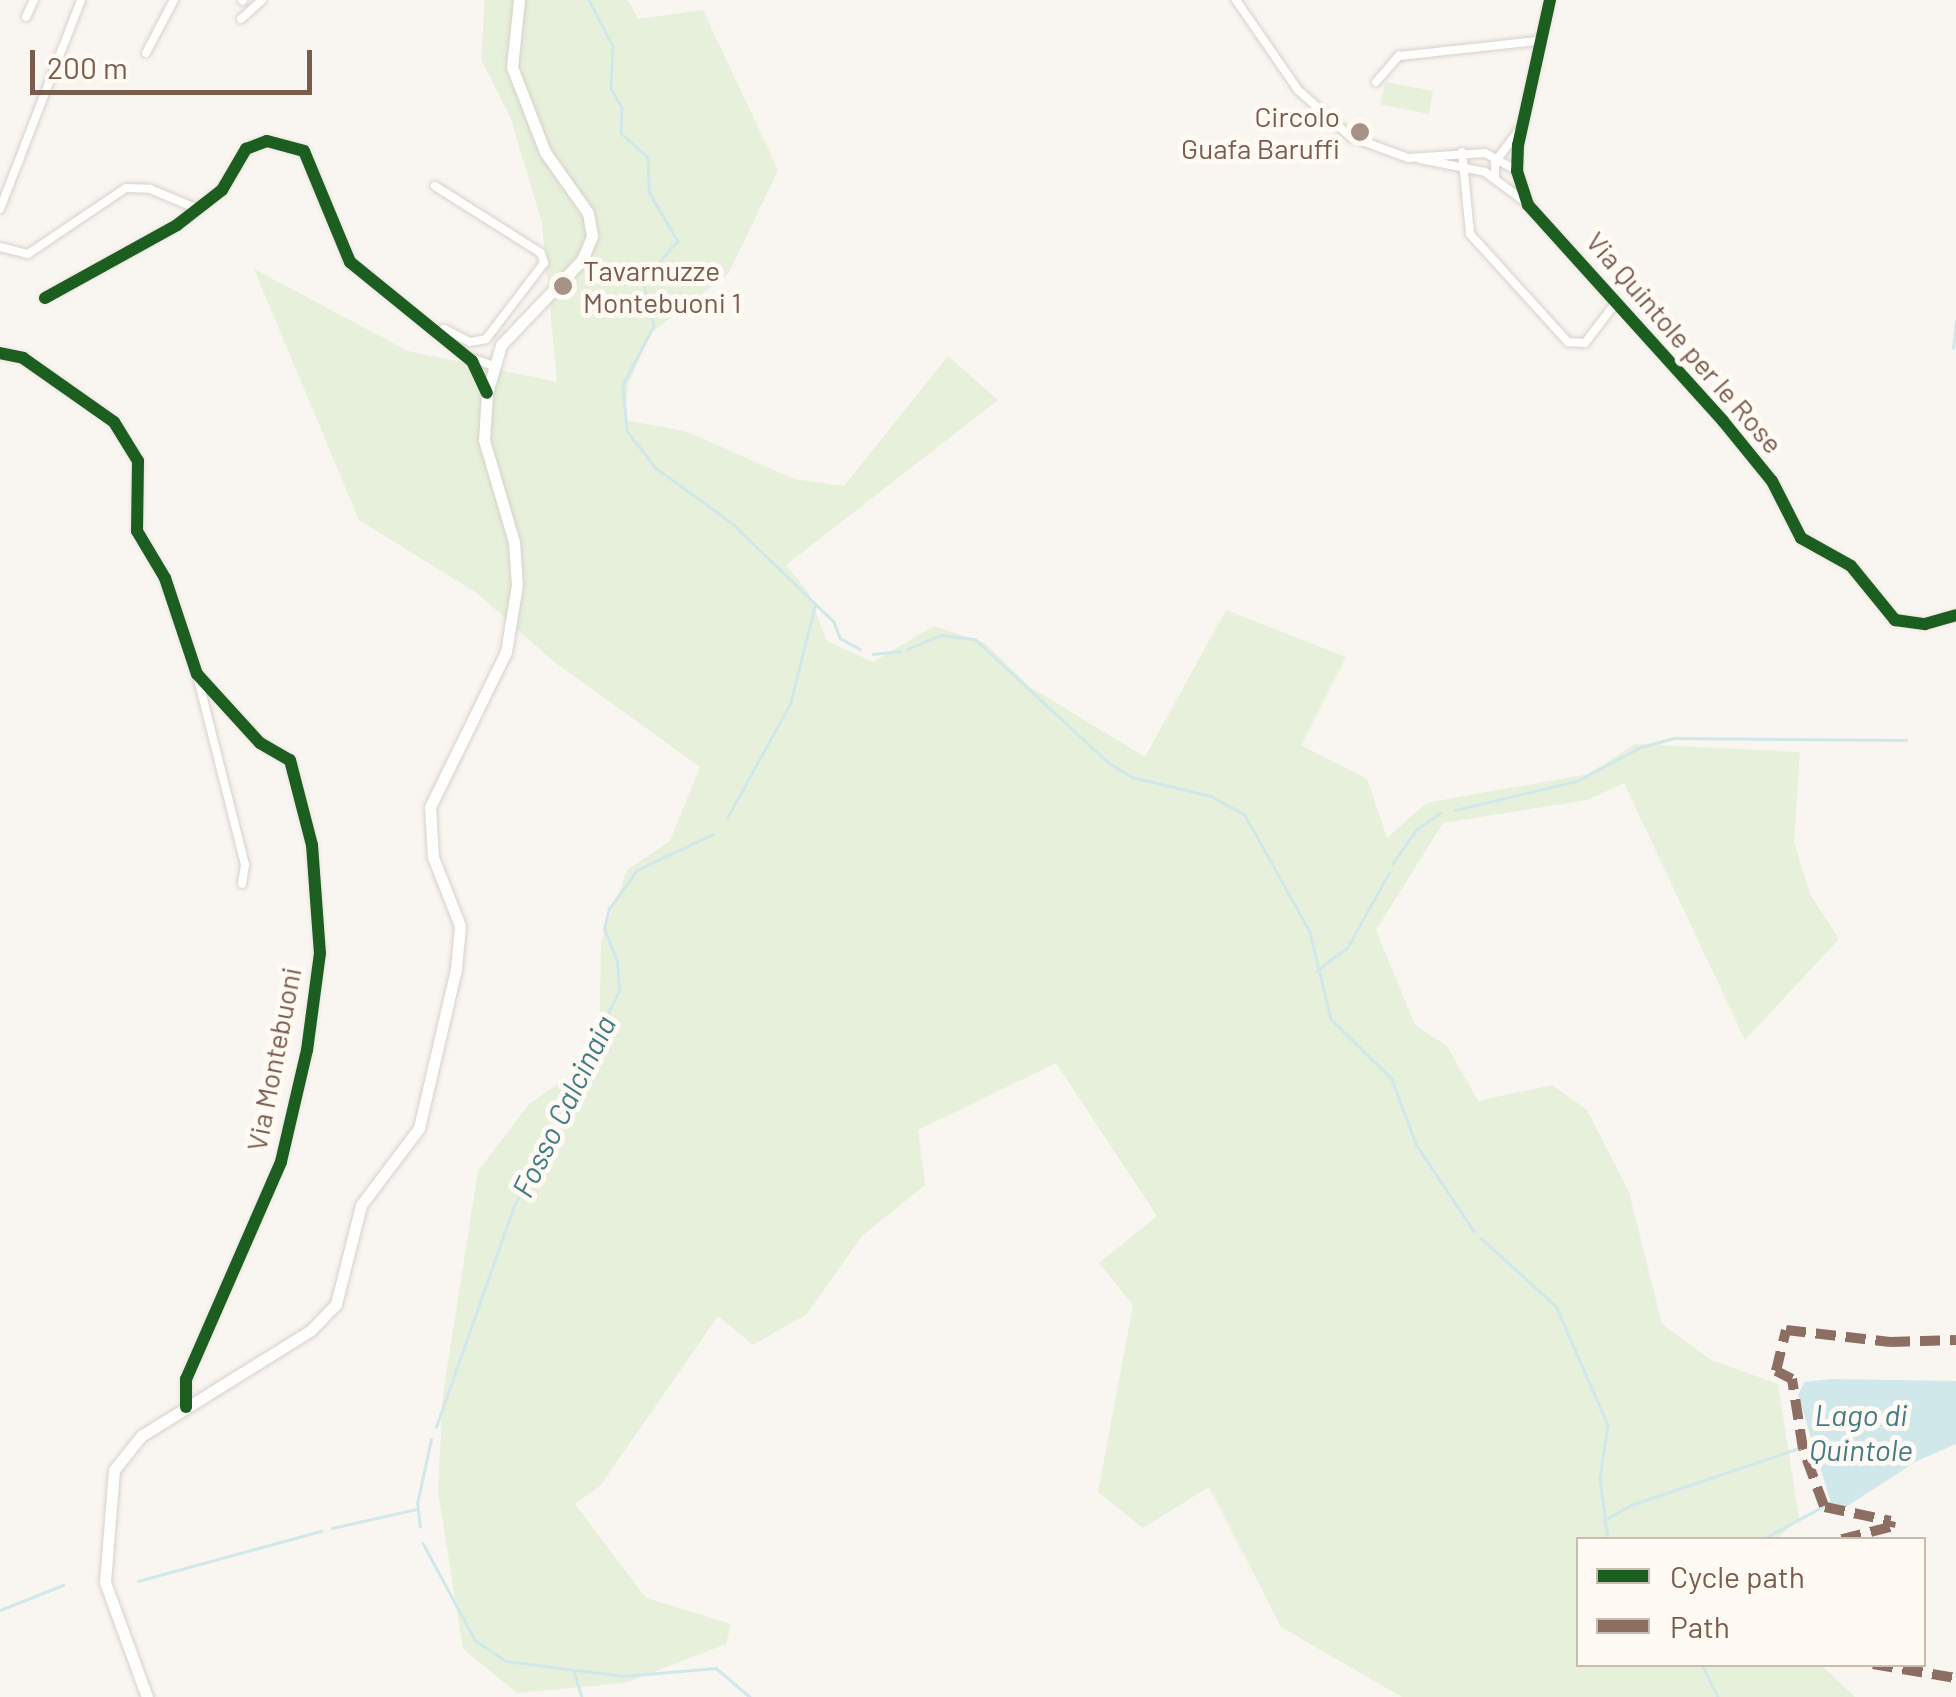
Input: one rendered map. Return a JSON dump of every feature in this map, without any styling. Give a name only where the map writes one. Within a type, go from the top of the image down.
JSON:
[{"type":"main road","points":[[147,1697],[104,1582],[108,1497],[124,1452],[329,1315],[340,1293],[361,1205],[419,1128],[461,947],[456,912],[433,857],[431,800],[499,671],[516,607],[514,542],[484,440],[487,393],[499,348],[582,260],[592,225],[552,168],[512,67],[519,0]]},
{"type":"street","points":[[26,17],[34,0]]},
{"type":"street","points":[[0,209],[81,0]]},
{"type":"street","points":[[146,54],[174,0]]},
{"type":"street","points":[[241,19],[262,0]]},
{"type":"street","points":[[1236,0],[1298,90],[1332,124],[1368,148],[1464,168],[1496,179],[1528,206]]},
{"type":"street","name":"Via Quintole per le Rose","points":[[1550,0],[1537,42],[1520,128],[1517,171],[1528,206],[1772,481],[1801,538],[1851,566],[1895,620],[1925,624],[1956,616]]},
{"type":"street","points":[[1376,82],[1399,56],[1537,42]]},
{"type":"street","points":[[1496,179],[1498,157],[1520,128]]},
{"type":"street","points":[[46,298],[198,209],[222,190],[246,149],[267,141],[304,151],[350,262],[471,358],[493,366]]},
{"type":"street","points":[[1415,158],[1462,152],[1498,157],[1517,171]]},
{"type":"street","points":[[1462,152],[1470,234],[1571,345],[1585,343],[1614,305]]},
{"type":"street","points":[[1496,179],[1517,171]]},
{"type":"street","points":[[435,186],[541,252],[540,271],[486,338],[470,342],[444,329],[437,333]]},
{"type":"street","points":[[0,247],[28,254],[126,188],[150,189],[198,209]]},
{"type":"street","points":[[520,298],[534,308]]},
{"type":"street","points":[[471,358],[499,348]]},
{"type":"street","name":"Via Montebuoni","points":[[0,352],[23,358],[78,392],[114,422],[138,462],[137,531],[164,578],[197,674],[260,743],[285,752],[294,769],[312,845],[320,952],[281,1162],[186,1378],[186,1407]]},
{"type":"street","points":[[471,358],[487,393]]},
{"type":"street","points":[[197,674],[245,865],[242,884]]},
{"type":"green space","points":[[485,0],[628,0],[638,19],[703,10],[778,170],[729,273],[651,333],[628,385],[624,420],[685,431],[794,479],[844,486],[948,356],[998,400],[786,565],[808,592],[827,641],[873,662],[934,626],[985,643],[1030,687],[1145,757],[1226,610],[1346,657],[1301,745],[1367,779],[1387,838],[1426,803],[1588,774],[1635,744],[1800,752],[1794,842],[1810,894],[1839,939],[1745,1040],[1624,783],[1587,800],[1443,823],[1376,930],[1415,1025],[1447,1046],[1478,1101],[1552,1085],[1587,1110],[1629,1192],[1662,1324],[1711,1360],[1778,1384],[1799,1518],[1779,1537],[1576,1537],[1576,1667],[1823,1667],[1855,1697],[1402,1697],[1281,1627],[1209,1487],[1143,1528],[1098,1492],[1133,1305],[1099,1263],[1157,1216],[1056,1063],[918,1130],[925,1185],[862,1236],[807,1314],[753,1345],[718,1316],[600,1486],[575,1504],[646,1598],[731,1624],[726,1644],[625,1683],[517,1693],[463,1649],[438,1491],[443,1394],[478,1171],[529,1104],[599,1055],[601,942],[627,870],[670,841],[700,767],[553,661],[477,593],[359,520],[254,269],[408,351],[557,382],[542,223],[511,119],[481,59]]},
{"type":"green space","points":[[1385,82],[1433,91],[1429,114],[1381,105]]},
{"type":"water","name":"Lago di Quintole","points":[[1956,1381],[1956,1444],[1917,1461],[1846,1507],[1831,1503],[1798,1395],[1804,1382]]},
{"type":"waterway","points":[[589,0],[613,46],[611,88],[622,108],[621,133],[648,157],[649,192],[678,241],[643,281],[654,326],[623,385],[627,431],[656,468],[732,523],[834,622],[840,638],[860,649]]},
{"type":"waterway","points":[[1953,348],[1956,321]]},
{"type":"waterway","name":"Fosso Calcinaia","points":[[727,818],[790,704],[815,605]]},
{"type":"waterway","points":[[907,649],[941,635],[975,639],[1109,763],[1132,777],[1211,796],[1245,815],[1310,932],[1331,1019],[1392,1079],[1416,1144],[1474,1231]]},
{"type":"waterway","points":[[873,654],[900,651]]},
{"type":"waterway","points":[[1455,810],[1577,781],[1641,747],[1675,738],[1906,740]]},
{"type":"waterway","points":[[1392,864],[1417,829],[1440,813]]},
{"type":"waterway","name":"Fosso Calcinaia","points":[[436,1427],[513,1208],[619,991],[617,961],[604,929],[609,909],[637,870],[713,834]]},
{"type":"waterway","points":[[1316,971],[1347,948],[1389,873]]},
{"type":"waterway","points":[[1481,1238],[1556,1306],[1608,1425],[1600,1478],[1608,1537]]},
{"type":"waterway","name":"Fosso Calcinaia","points":[[420,1527],[417,1504],[431,1439]]},
{"type":"waterway","points":[[1603,1521],[1631,1505],[1796,1449]]},
{"type":"waterway","points":[[1767,1537],[1831,1502]]},
{"type":"waterway","name":"Fosso Calcinaia","points":[[332,1528],[417,1509]]},
{"type":"waterway","name":"Fosso Calcinaia","points":[[138,1581],[321,1531]]},
{"type":"waterway","points":[[423,1543],[475,1640],[506,1661],[623,1676],[716,1668],[750,1697]]},
{"type":"waterway","points":[[0,1610],[63,1585]]},
{"type":"waterway","points":[[1703,1667],[1718,1697]]},
{"type":"waterway","points":[[574,1671],[582,1697]]},
{"type":"marked path","points":[[1824,1506],[1803,1449],[1792,1379],[1776,1371],[1786,1330],[1890,1342],[1956,1340]]},
{"type":"marked path","points":[[1825,1507],[1891,1521],[1890,1527],[1851,1537]]},
{"type":"marked path","points":[[1891,1667],[1956,1678]]},
{"type":"cycle path","points":[[1550,0],[1518,145],[1517,171],[1528,205],[1723,421],[1772,481],[1801,538],[1851,566],[1895,620],[1925,624],[1956,615]]},
{"type":"cycle path","points":[[45,298],[177,225],[222,190],[246,149],[267,141],[304,151],[350,262],[472,361],[487,393]]},
{"type":"cycle path","points":[[0,353],[23,358],[114,422],[138,461],[137,531],[165,578],[197,674],[260,743],[290,760],[312,845],[320,953],[307,1050],[281,1162],[186,1379],[186,1407]]},
{"type":"place","name":"Circolo Guafa Baruffi","points":[[1360,132]]},
{"type":"place","name":"Tavarnuzze Montebuoni 1","points":[[563,286]]}]
